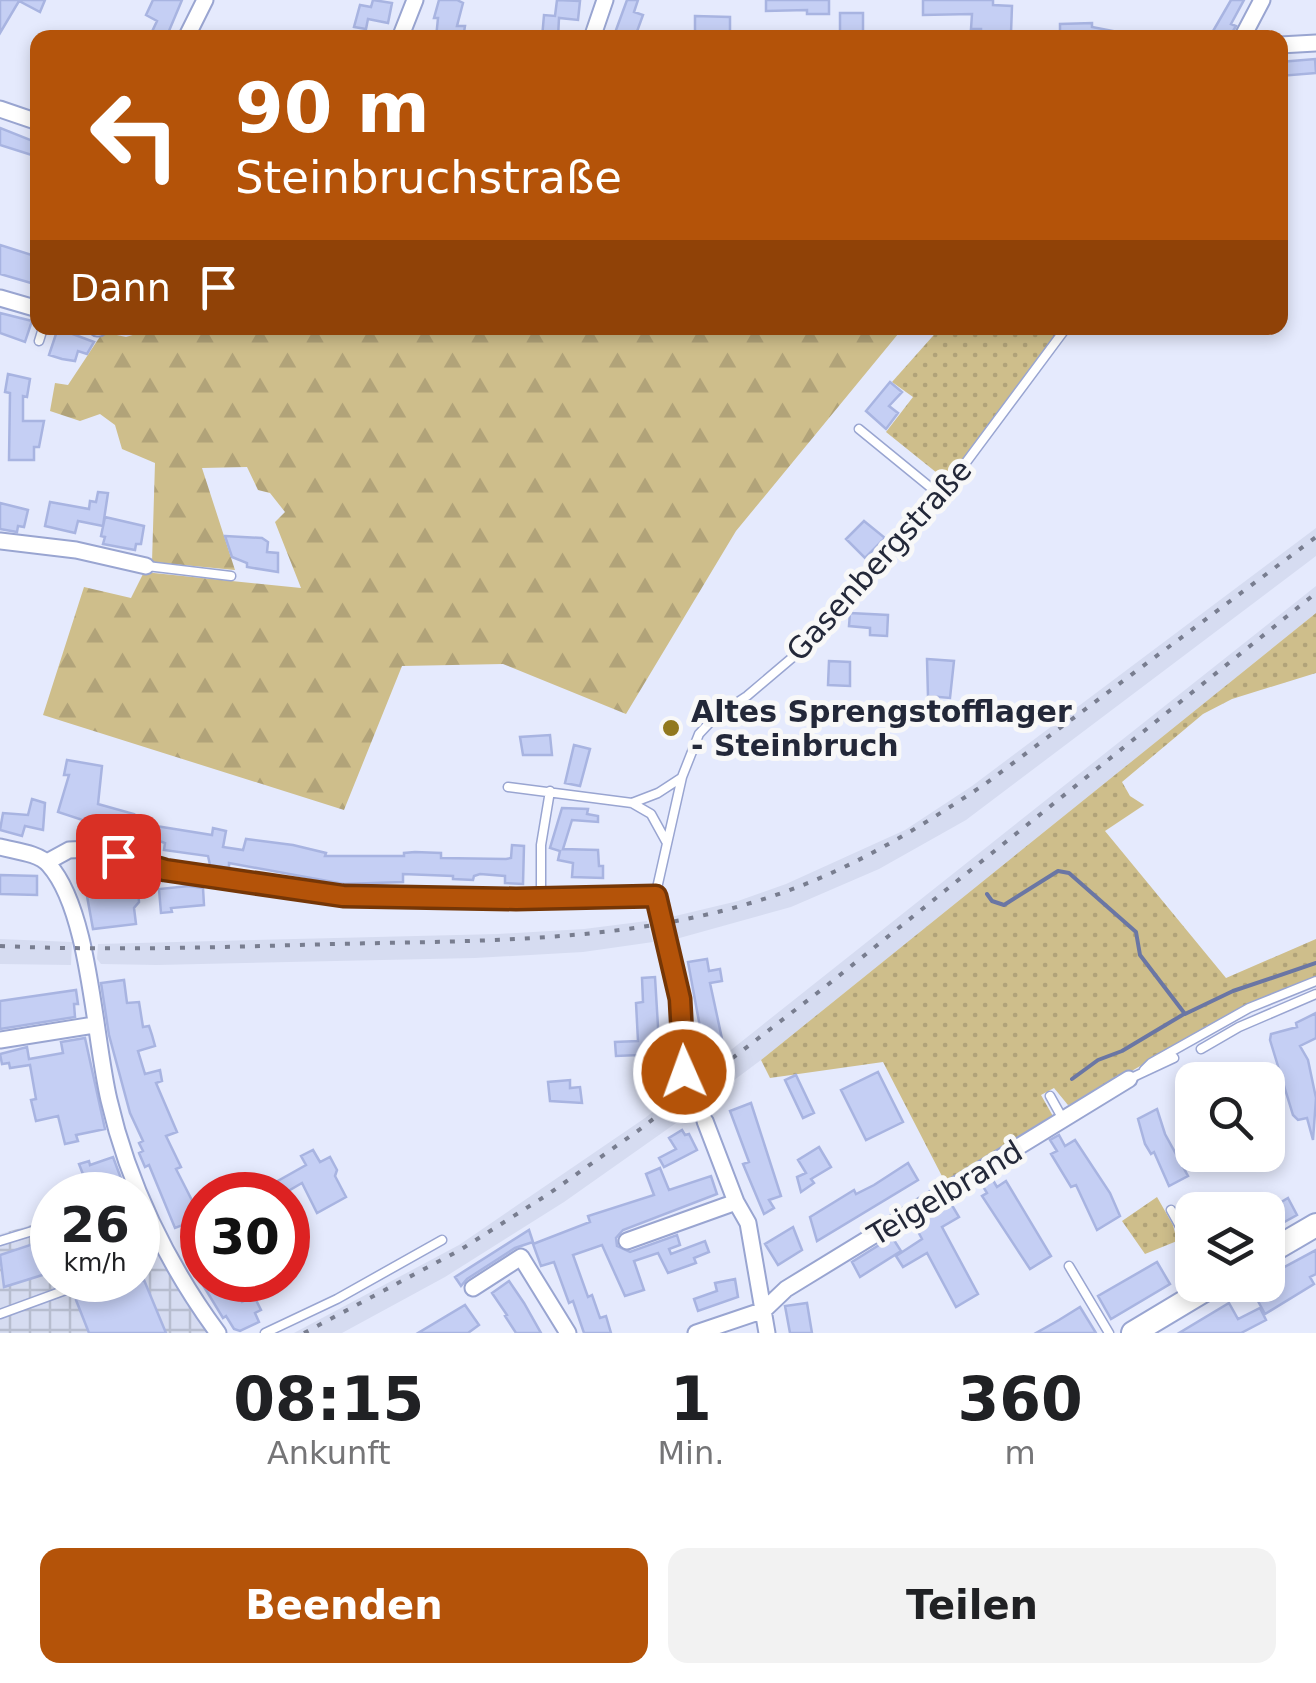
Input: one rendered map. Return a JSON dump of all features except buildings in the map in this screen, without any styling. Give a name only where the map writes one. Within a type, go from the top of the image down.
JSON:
[{"type":"main road","points":[[1285,1243],[1316,1225]]},
{"type":"main road","points":[[1133,1333],[1184,1302]]},
{"type":"street","points":[[190,30],[205,0]]},
{"type":"street","points":[[403,30],[415,0]]},
{"type":"street","points":[[595,30],[605,0]]},
{"type":"street","points":[[1246,30],[1262,0]]},
{"type":"street","points":[[1288,45],[1316,43]]},
{"type":"street","points":[[0,109],[30,119]]},
{"type":"street","points":[[0,298],[30,307]]},
{"type":"street","points":[[0,541],[76,550],[146,566]]},
{"type":"street","points":[[0,847],[48,862],[84,943],[94,1025],[109,1100],[131,1172]]},
{"type":"street","points":[[48,862],[69,850],[92,849],[165,870],[343,896],[656,896],[680,999],[684,1072],[661,1092]]},
{"type":"street","points":[[0,1040],[94,1025]]},
{"type":"street","name":"Teigelbrand","points":[[764,1310],[786,1289],[1128,1079]]},
{"type":"street","points":[[706,1121],[736,1202],[748,1223],[767,1333]]},
{"type":"street","points":[[627,1241],[736,1202]]},
{"type":"street","points":[[160,1239],[218,1333]]},
{"type":"street","points":[[473,1288],[521,1257],[568,1333]]},
{"type":"street","points":[[696,1333],[764,1310]]},
{"type":"lane","points":[[40,341],[41,335]]},
{"type":"lane","name":"Gasenbergstraße","points":[[656,896],[682,778],[699,734],[715,716],[748,696],[806,646],[829,612],[941,496],[1061,335]]},
{"type":"lane","points":[[858,429],[941,496]]},
{"type":"lane","points":[[146,566],[231,576]]},
{"type":"lane","points":[[632,803],[682,778]]},
{"type":"lane","points":[[508,787],[632,803],[650,814],[667,843]]},
{"type":"lane","points":[[541,898],[541,845],[550,791]]},
{"type":"lane","points":[[1144,1070],[1151,1062],[1249,1008],[1316,981]]},
{"type":"lane","points":[[1200,1050],[1239,1027],[1316,994]]},
{"type":"lane","points":[[1128,1079],[1174,1058]]},
{"type":"lane","points":[[1050,1096],[1064,1121]]},
{"type":"lane","points":[[1171,1210],[1175,1217]]},
{"type":"lane","points":[[0,1240],[30,1231]]},
{"type":"lane","points":[[265,1333],[442,1240]]},
{"type":"lane","points":[[1069,1266],[1109,1333]]},
{"type":"lane","points":[[0,1314],[33,1302]]},
{"type":"shaded area","points":[[1316,528],[1316,556],[966,820],[879,869],[791,907],[676,939],[671,917],[738,901],[786,884],[905,830],[972,786]]},
{"type":"shaded area","points":[[1316,586],[1316,613],[761,1060],[686,1116],[564,1202],[445,1277],[342,1333],[294,1333],[459,1245],[645,1118]]},
{"type":"shaded area","points":[[647,921],[653,942],[583,952],[157,965],[101,964],[97,959],[98,944],[498,934]]},
{"type":"shaded area","points":[[0,939],[72,942],[71,965],[0,964]]},
{"type":"shaded area","points":[[30,1225],[30,1302],[160,1302],[160,1253],[180,1286],[180,1302],[189,1302],[208,1333],[0,1333],[0,1234]]},
{"type":"green space","points":[[101,335],[897,335],[736,531],[626,714],[503,664],[402,666],[344,810],[43,715],[84,587],[131,598],[144,572],[301,588],[275,522],[285,512],[270,493],[258,490],[247,467],[202,468],[235,570],[152,562],[155,463],[122,449],[115,425],[100,414],[80,421],[50,411],[55,383],[68,385]]},
{"type":"green space","points":[[934,335],[1055,335],[951,476],[941,470],[937,473],[886,432],[913,397],[892,382]]},
{"type":"green space","points":[[1316,613],[1316,673],[1232,699],[1203,714],[1122,782],[1130,796],[1144,805],[1105,831],[1226,978],[1316,939],[1316,978],[1241,1007],[1077,1103],[1068,1105],[1054,1088],[1041,1095],[1054,1118],[945,1182],[883,1062],[770,1078],[761,1060]]},
{"type":"green space","points":[[1157,1197],[1173,1225],[1175,1242],[1145,1254],[1122,1221]]},
{"type":"waterway","points":[[987,894],[992,901],[1004,905],[1058,871],[1069,873],[1136,932],[1140,955],[1185,1014],[1233,991],[1316,963]]},
{"type":"waterway","points":[[1072,1079],[1098,1060],[1122,1051],[1184,1014]]},
{"type":"railway","points":[[0,946],[167,948],[523,939],[647,926],[768,898],[868,855],[966,797],[1316,537]]},
{"type":"railway","points":[[304,1333],[460,1250],[639,1130],[825,987],[1316,593]]},
{"type":"place","name":"Altes Sprengstofflager - Steinbruch","points":[[671,728]]},
{"type":"route","points":[[118,856],[165,870],[343,896],[656,896],[680,999],[684,1072]]}]
